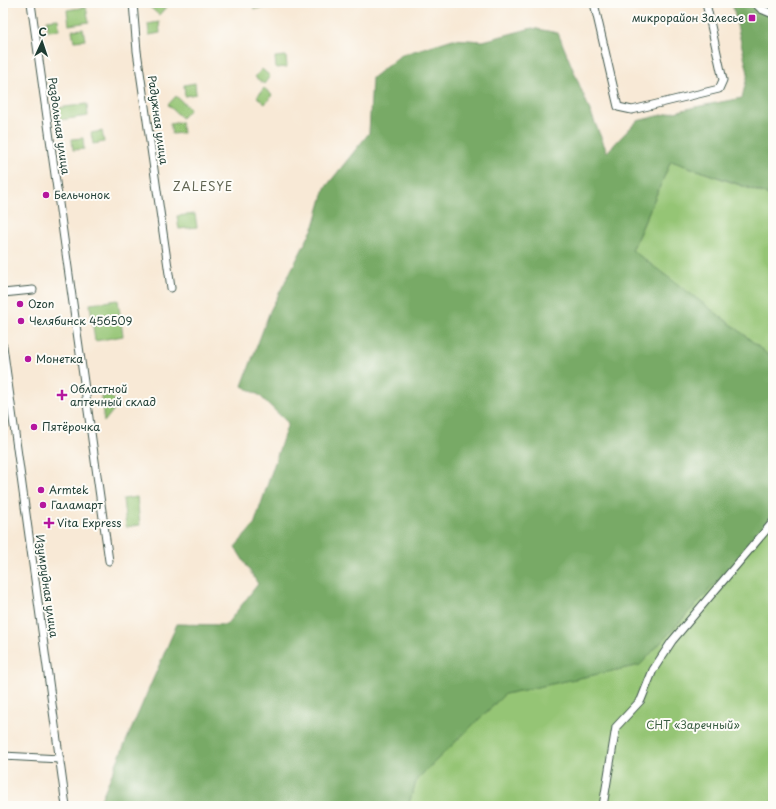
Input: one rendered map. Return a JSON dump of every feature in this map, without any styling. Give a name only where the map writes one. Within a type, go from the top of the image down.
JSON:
[{"type":"street","name":"Раздольная улица","points":[[30,3],[109,561]]},
{"type":"street","name":"Радужная улица","points":[[133,3],[137,51],[170,288]]},
{"type":"street","points":[[594,3],[618,107],[632,110],[719,89],[723,80],[706,3]]},
{"type":"street","points":[[755,3],[761,9],[773,14]]},
{"type":"street","points":[[3,293],[33,290]]},
{"type":"street","name":"Изумрудная улица","points":[[3,346],[66,806]]},
{"type":"street","points":[[603,806],[616,727],[641,700],[654,670],[672,642],[773,522]]},
{"type":"street","points":[[3,756],[60,758]]},
{"type":"green space","points":[[145,3],[166,3],[168,5],[159,15]]},
{"type":"green space","points":[[253,3],[264,3],[264,8],[254,9]]},
{"type":"green space","points":[[732,3],[773,3],[773,196],[671,161],[632,250],[736,328],[773,359],[773,521],[640,665],[505,694],[417,779],[408,806],[98,806],[177,624],[226,625],[258,584],[235,547],[254,525],[288,423],[259,395],[242,386],[270,311],[314,226],[325,188],[369,133],[372,78],[401,55],[453,39],[483,41],[532,28],[558,33],[607,152],[637,121],[695,107],[742,98],[748,73]]},
{"type":"green space","points":[[86,7],[89,22],[69,25],[67,10]]},
{"type":"green space","points":[[58,19],[59,30],[48,31],[47,20]]},
{"type":"green space","points":[[159,22],[160,33],[149,35],[148,24]]},
{"type":"green space","points":[[83,29],[85,40],[74,41],[72,30]]},
{"type":"green space","points":[[286,56],[287,67],[276,68],[275,57]]},
{"type":"green space","points":[[262,69],[270,76],[264,84],[255,77]]},
{"type":"green space","points":[[195,83],[196,94],[185,96],[184,85]]},
{"type":"green space","points":[[264,88],[272,95],[265,104],[257,97]]},
{"type":"green space","points":[[176,96],[190,109],[182,118],[168,105]]},
{"type":"green space","points":[[87,104],[88,116],[60,120],[58,108]]},
{"type":"green space","points":[[181,122],[183,133],[172,134],[170,124]]},
{"type":"green space","points":[[102,131],[104,142],[93,144],[91,133]]},
{"type":"green space","points":[[83,138],[84,149],[73,150],[72,139]]},
{"type":"green space","points":[[671,161],[773,197],[773,359],[736,328],[632,251]]},
{"type":"green space","points":[[195,214],[197,227],[179,229],[177,216]]},
{"type":"green space","points":[[118,300],[123,336],[95,341],[90,304]]},
{"type":"green space","points":[[101,396],[109,396],[119,403],[104,422]]},
{"type":"green space","points":[[137,497],[140,525],[126,527],[123,499]]},
{"type":"green space","name":"СНТ «Заречный»","points":[[773,521],[773,806],[408,806],[417,779],[505,694],[640,665]]},
{"type":"place","name":"микрорайон Залесье","points":[[752,18]]},
{"type":"place","name":"Бельчонок","points":[[46,195]]},
{"type":"place","name":"Ozon","points":[[20,304]]},
{"type":"place","name":"Челябинск 456509","points":[[21,321]]},
{"type":"place","name":"Монетка","points":[[28,359]]},
{"type":"place","name":"Областной аптечный склад","points":[[62,395]]},
{"type":"place","name":"Пятёрочка","points":[[34,427]]},
{"type":"place","name":"Armtek","points":[[41,490]]},
{"type":"place","name":"Галамарт","points":[[43,505]]},
{"type":"place","name":"Vita Express","points":[[49,523]]},
{"type":"district","name":"ZALESYE","points":[[203,187]]}]
